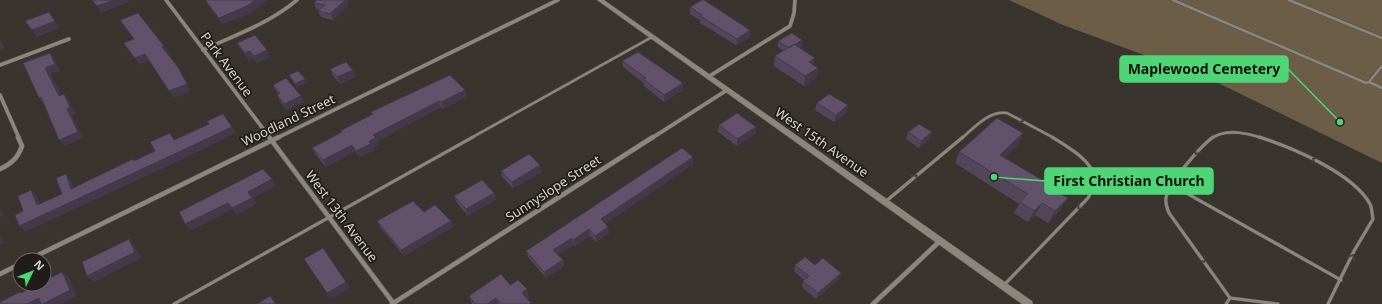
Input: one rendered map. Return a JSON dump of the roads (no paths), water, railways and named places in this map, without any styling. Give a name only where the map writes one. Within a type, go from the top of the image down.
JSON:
[{"type":"street","name":"Park Avenue","points":[[166,0],[272,141]]},
{"type":"street","points":[[203,50],[289,8],[297,0]]},
{"type":"street","name":"Woodland Street","points":[[44,252],[558,0]]},
{"type":"street","name":"West 15th Avenue","points":[[600,0],[1029,304]]},
{"type":"street","points":[[708,77],[790,26],[794,13],[795,0]]},
{"type":"street","points":[[0,65],[69,39]]},
{"type":"street","name":"Sunnyslope Street","points":[[393,304],[727,90]]},
{"type":"street","points":[[0,95],[22,146],[21,152],[16,160],[8,166],[0,169]]},
{"type":"street","name":"West 13th Avenue","points":[[272,141],[393,304]]},
{"type":"street","points":[[873,304],[940,241]]},
{"type":"street","points":[[0,274],[12,268]]},
{"type":"lane","points":[[1172,0],[1366,83],[1369,82],[1382,88]]},
{"type":"lane","points":[[1289,0],[1382,38]]},
{"type":"lane","points":[[174,304],[652,37]]},
{"type":"lane","points":[[1369,82],[1382,66]]},
{"type":"lane","points":[[885,202],[987,117],[1001,112],[1007,113],[1052,136],[1084,159],[1093,172],[1095,184],[1088,198],[1004,286]]},
{"type":"lane","points":[[1278,304],[1230,298],[1169,213],[1165,201],[1172,185],[1198,150],[1219,134],[1233,132],[1253,134],[1284,144],[1331,169],[1359,190],[1370,204],[1373,219],[1354,251],[1328,304]]},
{"type":"lane","points":[[1172,185],[1341,280]]},
{"type":"lane","points":[[1226,304],[1230,298]]},
{"type":"place","name":"Maplewood Cemetery","points":[[1340,122]]},
{"type":"place","name":"First Christian Church","points":[[994,177]]}]
